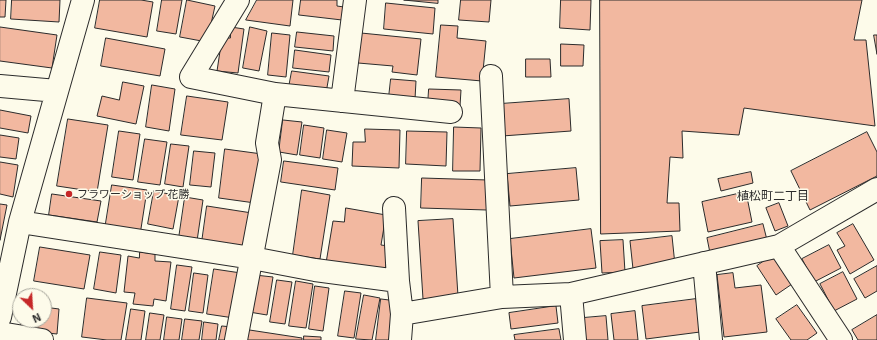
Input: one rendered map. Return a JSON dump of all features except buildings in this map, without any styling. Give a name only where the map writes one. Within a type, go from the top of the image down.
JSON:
[{"type":"street","points":[[0,317],[7,250],[20,222],[83,0]]},
{"type":"street","points":[[238,0],[191,77],[276,94],[451,112]]},
{"type":"street","points":[[342,101],[355,0]]},
{"type":"street","points":[[491,76],[502,297]]},
{"type":"street","points":[[0,86],[57,91]]},
{"type":"street","points":[[236,340],[270,160],[267,143],[276,94]]},
{"type":"street","points":[[402,314],[502,297],[571,294],[779,246],[877,189]]},
{"type":"street","points":[[394,208],[398,281],[402,314],[400,340]]},
{"type":"street","points":[[20,222],[252,258],[315,270],[398,281]]},
{"type":"street","points":[[779,246],[841,340]]},
{"type":"street","points":[[704,263],[711,340]]},
{"type":"street","points":[[571,294],[575,340]]},
{"type":"street","points":[[0,333],[42,340]]},
{"type":"place","name":"フラワーショップ 花勝","points":[[69,194]]},
{"type":"district","name":"植松町二丁目","points":[[773,196]]}]
